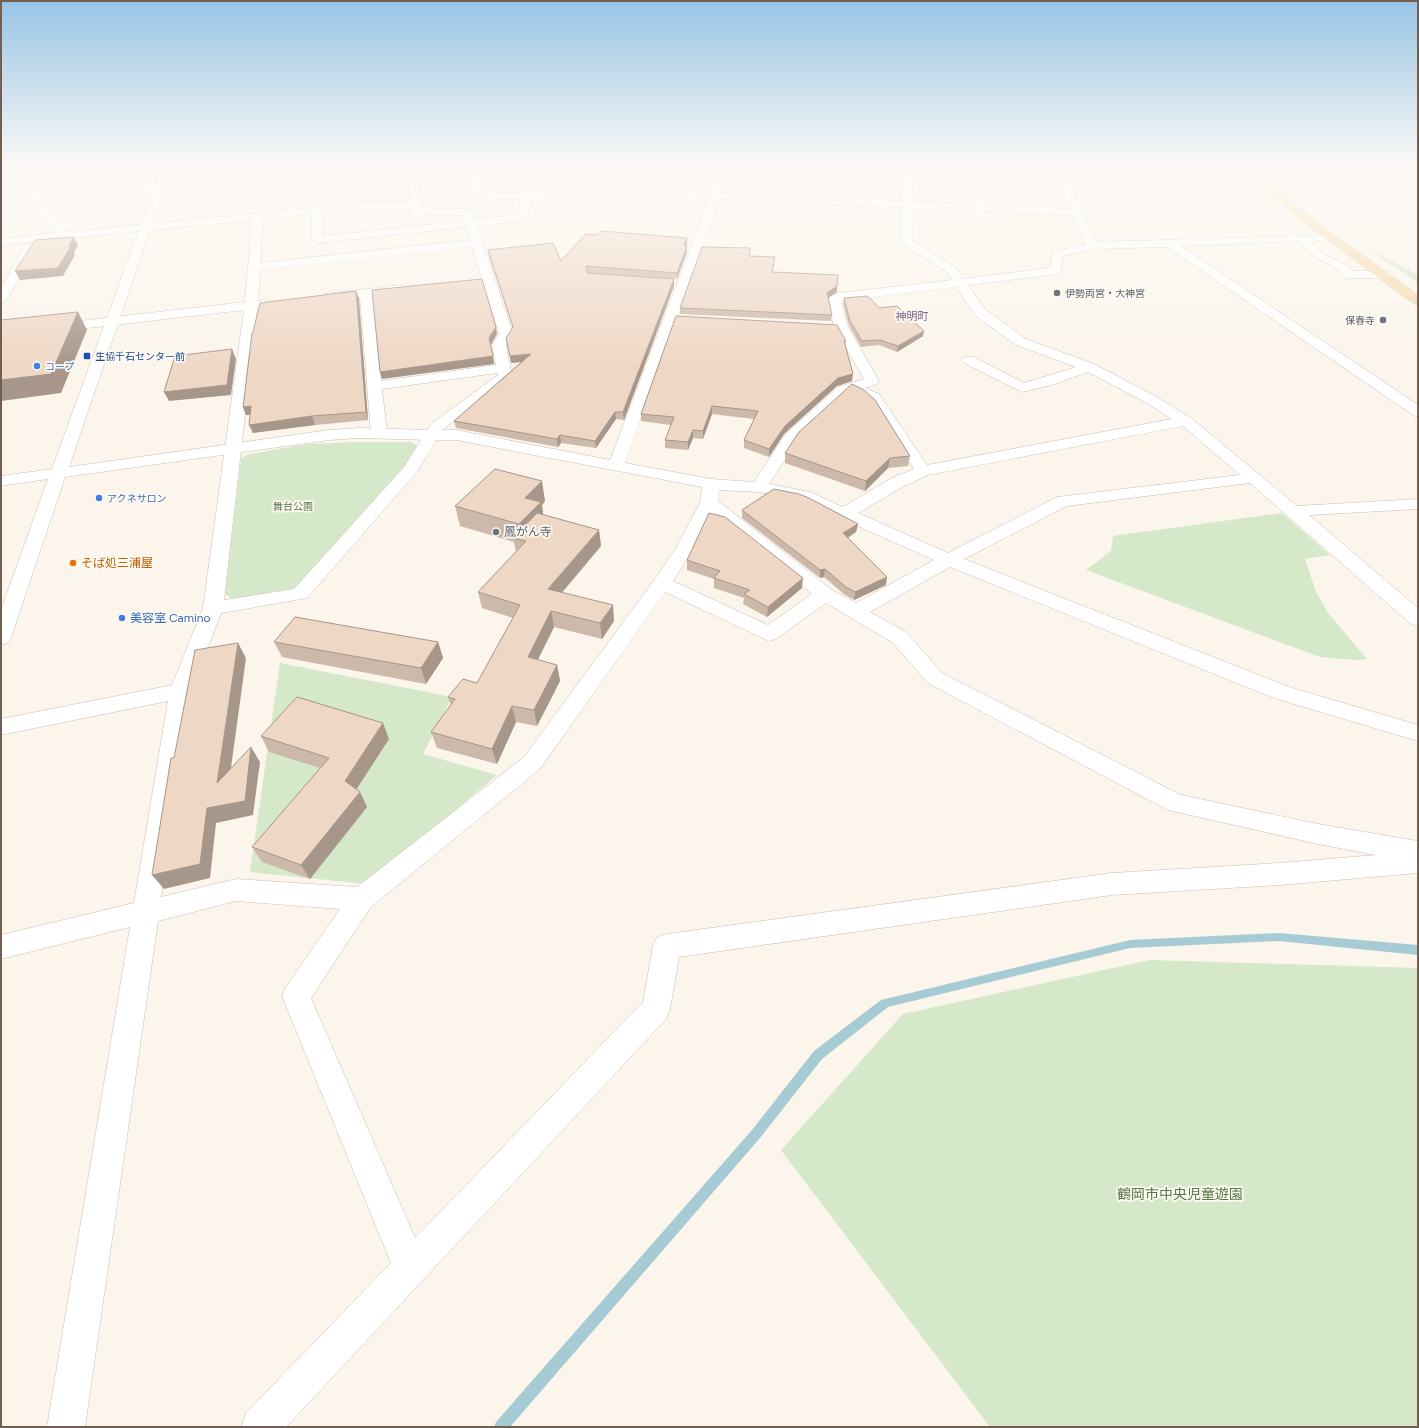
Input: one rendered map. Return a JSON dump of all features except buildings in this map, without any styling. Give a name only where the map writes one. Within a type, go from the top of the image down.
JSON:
[{"type":"main road","points":[[1324,234],[1415,296]]},
{"type":"street","points":[[1,242],[85,234]]},
{"type":"street","points":[[1,638],[142,234]]},
{"type":"street","points":[[66,1427],[180,691],[213,608],[251,306],[257,234]]},
{"type":"street","points":[[318,234],[318,240],[377,234]]},
{"type":"street","points":[[213,608],[300,594],[411,469],[436,427],[505,376],[499,345],[506,334],[474,234]]},
{"type":"street","points":[[616,465],[702,234]]},
{"type":"street","points":[[906,234],[907,242],[951,270],[980,312],[1021,342],[1089,367],[1150,399],[1186,422],[1293,511],[1418,619]]},
{"type":"street","points":[[1086,234],[1092,246]]},
{"type":"street","points":[[759,486],[791,438],[843,390],[872,381],[841,327],[834,299],[839,296],[1056,271],[1057,254],[1092,246],[1328,237]]},
{"type":"street","points":[[1,299],[36,238]]},
{"type":"street","points":[[1303,239],[1318,255],[1338,265],[1350,275],[1384,275]]},
{"type":"street","points":[[254,267],[477,243]]},
{"type":"street","points":[[1169,243],[1418,412]]},
{"type":"street","points":[[472,281],[488,279]]},
{"type":"street","points":[[312,299],[412,288]]},
{"type":"street","points":[[366,293],[379,433]]},
{"type":"street","points":[[1,334],[274,303]]},
{"type":"street","points":[[670,318],[686,319]]},
{"type":"street","points":[[826,326],[841,327]]},
{"type":"street","points":[[969,360],[1022,388],[1048,382],[1089,367]]},
{"type":"street","points":[[375,386],[504,368]]},
{"type":"street","points":[[851,387],[874,397],[923,471]]},
{"type":"street","points":[[844,514],[898,482],[923,471],[1186,422]]},
{"type":"street","points":[[1,481],[328,435],[379,433],[456,435],[616,465],[710,493],[825,594],[899,638],[935,678],[1176,803],[1318,834],[1418,852]]},
{"type":"street","points":[[855,612],[948,560],[1063,502],[1254,478]]},
{"type":"street","points":[[710,493],[759,486],[804,496],[948,560],[1282,693],[1418,732]]},
{"type":"street","points":[[411,1269],[296,996],[362,899],[532,763],[662,583],[685,548],[710,493]]},
{"type":"street","points":[[1293,511],[1418,504]]},
{"type":"street","points":[[662,583],[768,634],[825,594]]},
{"type":"street","points":[[1,727],[180,691]]},
{"type":"street","points":[[260,1427],[656,1009],[667,946],[1112,884],[1280,874],[1418,862]]},
{"type":"street","points":[[1,947],[236,890],[362,899]]},
{"type":"green space","points":[[1367,248],[1418,275],[1418,283]]},
{"type":"green space","name":"舞台公園","points":[[411,442],[417,446],[406,468],[296,588],[232,599],[225,594],[241,459],[249,454],[308,444]]},
{"type":"green space","points":[[1282,513],[1330,555],[1305,559],[1316,592],[1328,613],[1367,659],[1355,660],[1320,657],[1086,570],[1111,551],[1113,536]]},
{"type":"green space","points":[[280,663],[452,697],[423,754],[497,775],[367,884],[250,872]]},
{"type":"green space","name":"鶴岡市中央児童遊園","points":[[1150,960],[1418,968],[1418,1427],[990,1427],[781,1150],[903,1014]]},
{"type":"waterway","points":[[501,1427],[756,1134],[818,1055],[885,1003],[1130,944],[1279,937],[1418,950]]},
{"type":"place","name":"伊勢両宮・大神宮","points":[[1057,293]]},
{"type":"place","name":"保春寺","points":[[1383,320]]},
{"type":"place","name":"生協千石センター前","points":[[87,356]]},
{"type":"place","name":"コープ","points":[[37,366]]},
{"type":"place","name":"アクネサロン","points":[[99,498]]},
{"type":"place","name":"鳳がん寺","points":[[496,532]]},
{"type":"place","name":"そば処三浦屋","points":[[73,563]]},
{"type":"place","name":"美容室 Camino","points":[[122,618]]},
{"type":"district","name":"神明町","points":[[912,316]]}]
